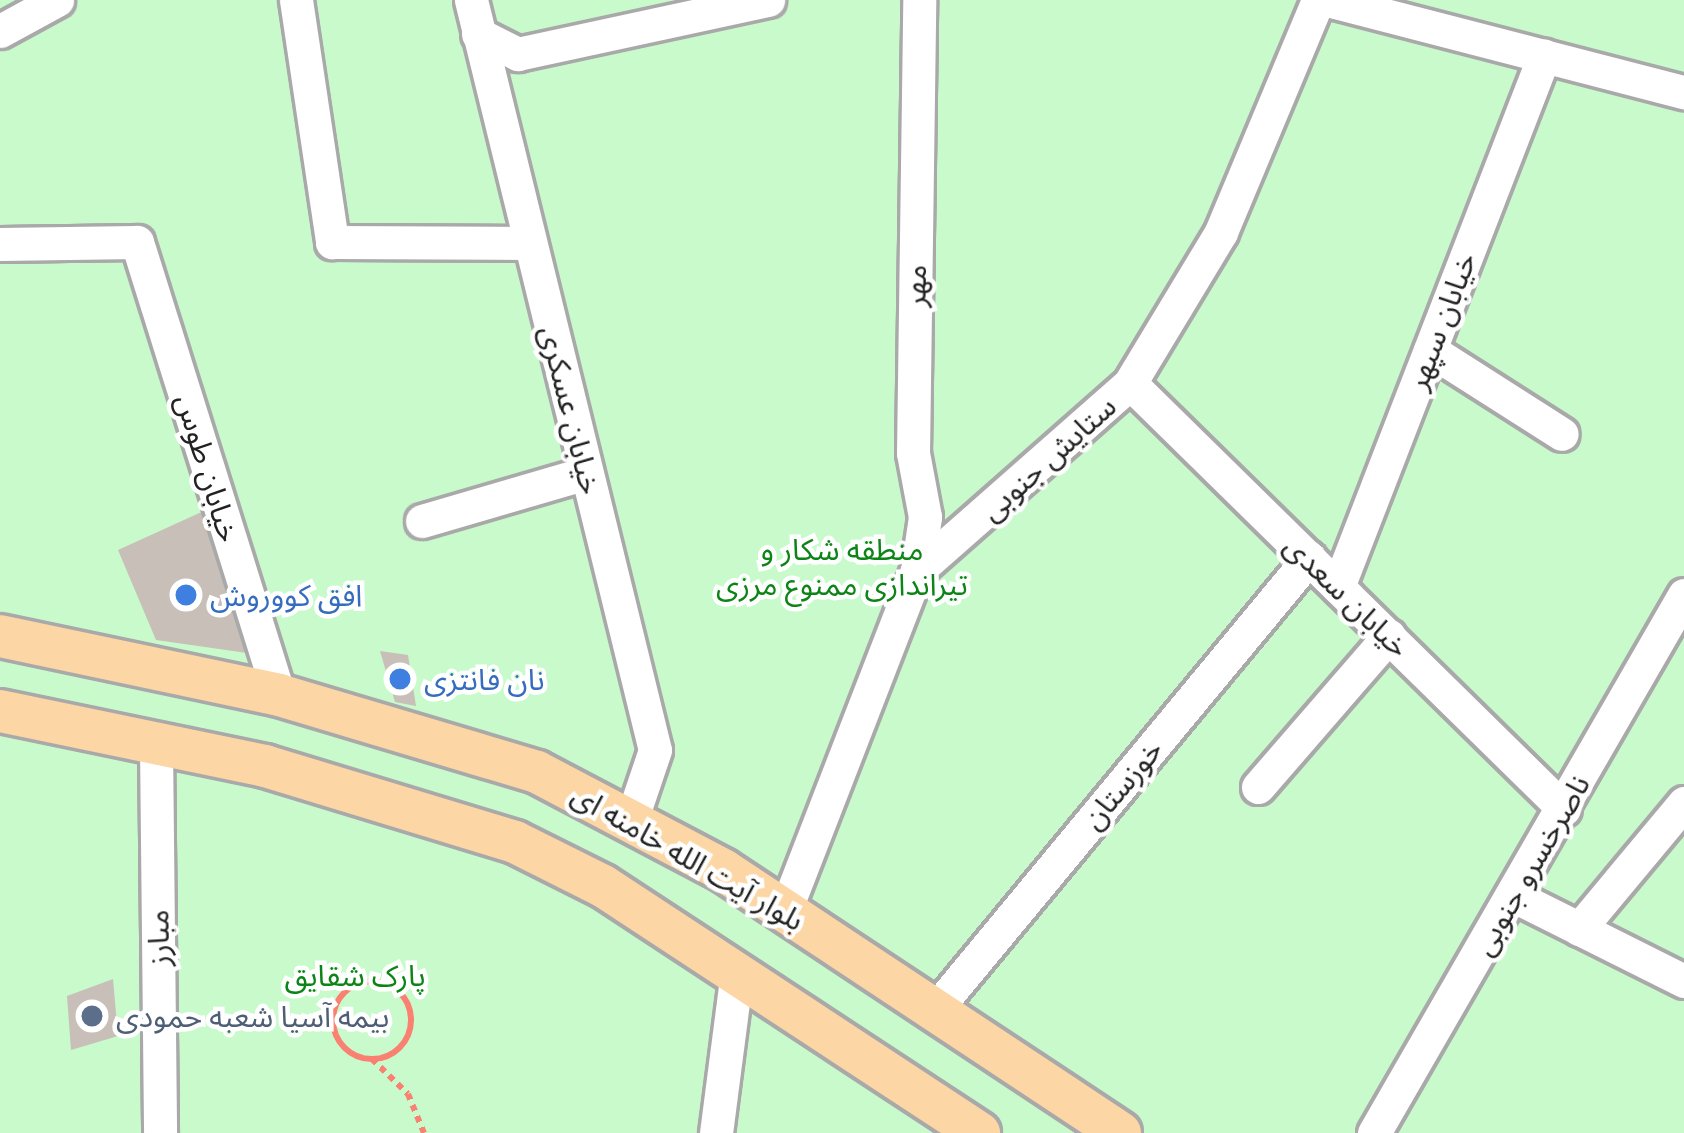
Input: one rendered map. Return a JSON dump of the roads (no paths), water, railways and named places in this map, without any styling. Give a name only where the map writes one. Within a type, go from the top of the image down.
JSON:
[{"type":"main road","name":"بلوار آیت الله خامنه ای","points":[[0,636],[278,695],[537,772],[632,818],[785,911],[1120,1133]]},
{"type":"main road","points":[[0,711],[156,743],[429,810],[514,842],[737,971],[979,1133]]},
{"type":"street","points":[[0,32],[57,0]]},
{"type":"street","points":[[296,0],[332,242],[530,243]]},
{"type":"street","name":"خیابان عسکری","points":[[471,0],[655,750],[632,818]]},
{"type":"street","points":[[478,34],[518,54],[767,0]]},
{"type":"street","name":"مهر","points":[[917,571],[925,517],[914,453],[919,0]]},
{"type":"street","points":[[1322,0],[1684,92]]},
{"type":"street","name":"ستایش جنوبی","points":[[785,911],[917,571],[1130,383],[1221,232],[1322,0]]},
{"type":"street","name":"خیابان سپهر","points":[[1338,587],[1544,56]]},
{"type":"street","name":"خیابان طوس","points":[[0,244],[137,242],[278,695]]},
{"type":"street","points":[[1430,350],[1562,434]]},
{"type":"street","name":"خیابان سعدی","points":[[1130,383],[1564,809]]},
{"type":"street","points":[[422,521],[586,473]]},
{"type":"street","name":"خوزستان","points":[[935,1010],[1309,559]]},
{"type":"street","name":"ناصرخسرو جنوبی","points":[[1374,1133],[1684,595]]},
{"type":"street","points":[[1258,787],[1389,636]]},
{"type":"street","name":"مبارز","points":[[156,743],[160,1133]]},
{"type":"street","points":[[1579,929],[1684,803]]},
{"type":"street","points":[[1514,896],[1684,980]]},
{"type":"street","points":[[716,1133],[737,971]]},
{"type":"place","name":"افق کووروش","points":[[186,595]]},
{"type":"place","name":"نان فانتزی","points":[[400,679]]},
{"type":"place","name":"بیمه آسیا شعبه حمودی","points":[[92,1016]]},
{"type":"park label","name":"منطقه شکار و تیراندازی ممنوع مرزی","points":[[842,566]]},
{"type":"park label","name":"پارک شقایق","points":[[355,975]]}]
